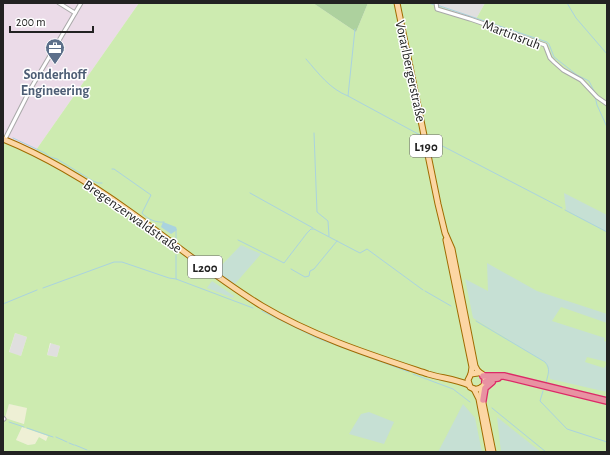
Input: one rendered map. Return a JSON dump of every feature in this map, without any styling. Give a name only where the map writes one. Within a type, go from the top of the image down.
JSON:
[{"type":"highway","points":[[481,374],[515,378],[607,401]]},
{"type":"highway","points":[[483,385],[491,379],[500,378],[607,404]]},
{"type":"highway","points":[[481,401],[486,386],[500,378]]},
{"type":"main road","name":"Vorarlbergerstraße","points":[[397,3],[445,233],[447,250],[473,364],[469,384]]},
{"type":"main road","name":"Bregenzerwaldstraße","points":[[4,139],[63,169],[99,191],[129,211],[237,290],[284,318],[340,344],[430,374],[469,384]]},
{"type":"main road","name":"Vorarlbergerstraße","points":[[473,364],[481,374],[483,385]]},
{"type":"main road","points":[[448,379],[464,377],[473,364],[482,372],[494,375]]},
{"type":"main road","points":[[458,381],[465,380],[470,376],[481,374]]},
{"type":"main road","points":[[448,379],[451,382],[466,387],[481,401]]},
{"type":"main road","name":"L190","points":[[469,384],[474,389],[481,401],[493,452]]},
{"type":"main road","points":[[474,389],[483,385]]},
{"type":"main road","name":"L190","points":[[483,385],[481,401],[482,418],[489,452]]},
{"type":"main road","name":"L190","points":[[482,418],[485,421],[486,428],[489,430]]},
{"type":"street","points":[[59,3],[75,13]]},
{"type":"street","points":[[4,139],[29,92],[81,3]]},
{"type":"street","name":"Martinsruh","points":[[436,3],[437,9],[541,43],[546,47],[550,58],[554,62],[563,70],[581,80],[593,94],[607,104]]},
{"type":"shaded area","points":[[3,3],[139,3],[36,150],[3,136]]},
{"type":"shaded area","points":[[430,3],[485,3],[476,19]]},
{"type":"shaded area","points":[[15,333],[27,337],[21,356],[9,353]]},
{"type":"shaded area","points":[[51,343],[60,346],[57,357],[47,355]]},
{"type":"green space","points":[[139,3],[313,3],[356,32],[368,3],[430,3],[476,19],[485,3],[607,3],[607,452],[3,452],[3,136],[36,150]],"holes":[[[15,333],[27,337],[21,356],[9,352]],[[50,343],[60,346],[57,357],[47,355]],[[9,404],[27,408],[24,424],[5,418]],[[22,427],[48,436],[46,441],[39,437],[35,444],[28,445],[16,440]]]},
{"type":"green space","points":[[313,3],[368,3],[356,32]]},
{"type":"green space","points":[[564,193],[607,215],[607,232],[566,210]]},
{"type":"green space","points":[[241,245],[261,254],[234,285],[215,272]]},
{"type":"green space","points":[[487,263],[537,291],[607,314],[607,323],[561,307],[552,321],[605,338],[604,341],[607,342],[607,362],[587,357],[585,362],[604,368],[607,364],[607,392],[550,379],[548,366],[545,362],[473,318],[465,279],[488,291]]},
{"type":"green space","points":[[212,281],[234,296],[233,298],[207,288]]},
{"type":"green space","points":[[9,404],[28,408],[25,424],[5,418]]},
{"type":"green space","points":[[463,404],[475,418],[482,452],[438,452]]},
{"type":"green space","points":[[369,412],[394,422],[384,444],[349,434],[361,414]]},
{"type":"green space","points":[[497,417],[541,452],[501,452]]},
{"type":"green space","points":[[22,427],[48,436],[46,441],[39,437],[35,444],[28,445],[16,440]]},
{"type":"water","points":[[163,222],[176,227],[177,230],[171,234],[161,227]]},
{"type":"waterway","points":[[429,3],[434,5]]},
{"type":"waterway","points":[[567,3],[576,18],[607,54]]},
{"type":"waterway","points":[[437,5],[547,42],[554,57],[577,75],[589,81],[595,93]]},
{"type":"waterway","points":[[355,29],[348,96],[420,135]]},
{"type":"waterway","points":[[306,59],[330,85],[348,96]]},
{"type":"waterway","points":[[595,96],[597,105],[607,127]]},
{"type":"waterway","points":[[314,133],[317,212],[328,221],[329,236]]},
{"type":"waterway","points":[[13,138],[45,153],[50,157],[57,159],[93,181],[102,183]]},
{"type":"waterway","points":[[429,139],[562,208]]},
{"type":"waterway","points":[[112,169],[151,195],[142,213],[152,220],[164,222]]},
{"type":"waterway","points":[[250,193],[313,228]]},
{"type":"waterway","points":[[565,210],[607,232]]},
{"type":"waterway","points":[[238,240],[284,263],[307,233],[311,229],[314,229],[360,253],[367,249],[423,290]]},
{"type":"waterway","points":[[176,230],[176,241]]},
{"type":"waterway","points":[[291,269],[305,277],[309,276],[310,271],[314,269],[337,241]]},
{"type":"waterway","points":[[176,255],[176,279],[253,308]]},
{"type":"waterway","points":[[43,288],[114,262],[122,262],[176,279]]},
{"type":"waterway","points":[[3,304],[37,290]]},
{"type":"waterway","points":[[425,291],[451,306]]},
{"type":"waterway","points":[[262,311],[317,338],[409,372]]},
{"type":"waterway","points":[[476,321],[545,362],[548,369],[546,383]]},
{"type":"waterway","points":[[413,374],[453,389],[470,402]]},
{"type":"waterway","points":[[543,391],[540,401],[567,429],[607,442]]},
{"type":"waterway","points":[[492,408],[546,452]]},
{"type":"waterway","points":[[9,422],[24,427]]},
{"type":"waterway","points":[[27,428],[53,437]]},
{"type":"waterway","points":[[56,437],[67,442]]},
{"type":"waterway","points":[[69,443],[74,445]]},
{"type":"waterway","points":[[75,445],[87,450]]},
{"type":"place","name":"Sonderhoff Engineering","points":[[55,65]]}]
